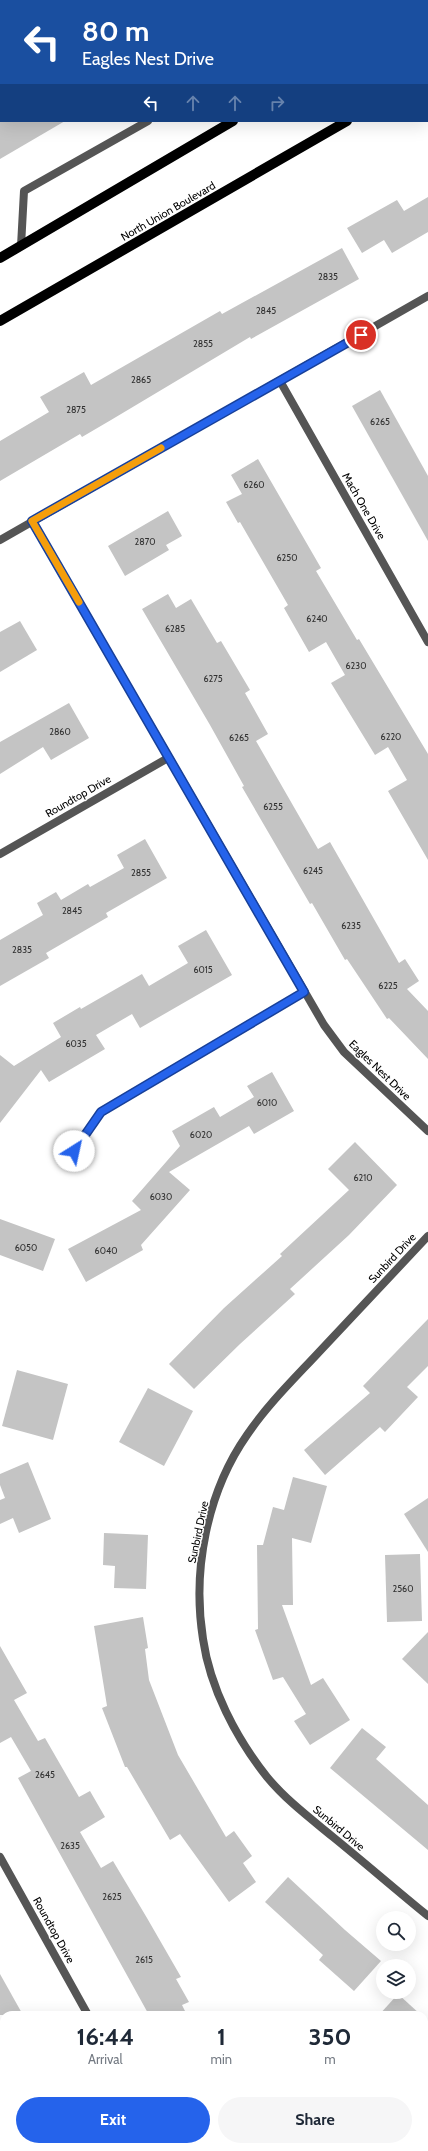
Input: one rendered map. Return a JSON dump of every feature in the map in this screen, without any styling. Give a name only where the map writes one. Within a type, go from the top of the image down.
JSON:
[{"type":"main road","points":[[0,258],[231,122]]},
{"type":"main road","name":"North Union Boulevard","points":[[0,321],[345,122]]},
{"type":"street","points":[[20,246],[24,191],[146,122]]},
{"type":"street","points":[[0,540],[428,296]]},
{"type":"street","name":"Mach One Drive","points":[[280,381],[428,642]]},
{"type":"street","name":"Eagles Nest Drive","points":[[32,521],[304,992],[344,1052],[428,1131]]},
{"type":"street","name":"Roundtop Drive","points":[[0,854],[168,758]]},
{"type":"street","points":[[74,1151],[101,1112],[304,992]]},
{"type":"street","name":"Sunbird Drive","points":[[428,1236],[277,1397],[247,1435],[228,1470],[212,1509],[202,1556],[199,1598],[203,1640],[213,1678],[229,1717],[247,1750],[268,1778],[290,1801],[428,1916]]},
{"type":"street","name":"Roundtop Drive","points":[[0,1857],[86,2011]]},
{"type":"building","points":[[0,122],[63,122],[0,159]]},
{"type":"building","points":[[428,197],[428,232],[392,253],[384,240],[362,253],[347,228],[397,200],[404,211]]},
{"type":"building","points":[[342,248],[359,279],[251,339],[250,337],[82,437],[80,434],[0,481],[0,441],[49,412],[40,397],[84,372],[91,385],[220,311],[222,314]]},
{"type":"building","points":[[380,390],[428,476],[428,541],[352,406]]},
{"type":"building","points":[[258,459],[321,568],[316,571],[428,754],[428,860],[388,791],[407,780],[388,747],[375,755],[331,683],[345,675],[326,642],[309,652],[284,608],[288,605],[240,522],[238,523],[226,502],[242,494],[231,475]]},
{"type":"building","points":[[168,511],[182,536],[166,545],[169,550],[125,576],[108,546]]},
{"type":"building","points":[[168,594],[176,608],[191,599],[217,643],[221,641],[250,690],[245,693],[268,734],[256,741],[318,849],[330,842],[399,963],[405,959],[419,981],[407,989],[428,1011],[428,1059],[389,1018],[387,1019],[347,959],[345,960],[312,903],[310,904],[242,787],[244,786],[210,725],[142,609]]},
{"type":"building","points":[[20,621],[37,650],[0,672],[0,632]]},
{"type":"building","points":[[69,703],[89,738],[51,760],[43,747],[0,774],[0,742]]},
{"type":"building","points":[[145,839],[167,878],[106,913],[108,917],[46,953],[49,958],[0,986],[0,940],[43,915],[37,903],[56,892],[61,900],[88,884],[90,887],[124,868],[117,855]]},
{"type":"building","points":[[206,930],[232,975],[140,1028],[132,1014],[96,1035],[105,1049],[49,1082],[41,1070],[0,1123],[0,1055],[14,1066],[61,1037],[53,1023],[80,1007],[81,1009],[142,974],[149,986],[188,963],[178,946]]},
{"type":"building","points":[[272,1072],[294,1111],[254,1134],[249,1126],[169,1172],[190,1190],[141,1245],[143,1250],[86,1282],[68,1249],[141,1210],[132,1201],[180,1146],[172,1131],[214,1107],[220,1117],[254,1097],[247,1086]]},
{"type":"building","points":[[355,1142],[397,1185],[349,1235],[290,1289],[295,1294],[240,1344],[194,1389],[169,1364],[224,1308],[282,1256],[280,1254],[349,1190],[328,1169]]},
{"type":"building","points":[[0,1219],[55,1239],[43,1271],[0,1255]]},
{"type":"building","points":[[428,1319],[428,1366],[407,1387],[418,1397],[385,1432],[380,1427],[325,1475],[304,1450],[370,1393],[363,1386]]},
{"type":"building","points":[[17,1370],[68,1384],[53,1440],[2,1426]]},
{"type":"building","points":[[148,1388],[193,1411],[164,1466],[119,1442]]},
{"type":"building","points":[[28,1462],[51,1519],[19,1533],[13,1518],[0,1524],[0,1500],[5,1498],[0,1485],[0,1474]]},
{"type":"building","points":[[293,1477],[327,1486],[311,1543],[292,1538],[293,1605],[282,1605],[311,1685],[323,1678],[350,1720],[310,1745],[294,1721],[306,1714],[283,1677],[273,1680],[255,1630],[258,1629],[257,1545],[263,1545],[273,1507],[284,1510]]},
{"type":"building","points":[[428,1498],[428,1552],[404,1514]]},
{"type":"building","points":[[104,1533],[148,1535],[146,1589],[114,1588],[115,1566],[103,1565]]},
{"type":"building","points":[[420,1554],[422,1621],[387,1622],[385,1555]]},
{"type":"building","points":[[143,1617],[148,1648],[145,1649],[149,1680],[178,1755],[226,1837],[234,1831],[252,1856],[243,1863],[256,1882],[229,1902],[180,1834],[170,1840],[127,1767],[125,1767],[102,1708],[107,1706],[94,1626]]},
{"type":"building","points":[[428,1632],[428,1684],[402,1659]]},
{"type":"building","points":[[0,1646],[27,1693],[14,1700],[38,1741],[45,1738],[79,1797],[90,1791],[105,1817],[80,1832],[101,1868],[113,1861],[147,1918],[181,1977],[176,1979],[189,2002],[182,2005],[185,2011],[147,2011],[18,1778],[31,1771],[11,1737],[0,1743]]},
{"type":"building","points":[[362,1728],[386,1747],[376,1759],[428,1805],[428,1850],[330,1768]]},
{"type":"building","points":[[288,1877],[379,1959],[376,1959],[376,1967],[354,1991],[319,1960],[323,1955],[265,1902]]},
{"type":"building","points":[[0,1974],[21,2011],[0,2011]]},
{"type":"building","points":[[393,1999],[403,1999],[417,2011],[383,2011]]},
{"type":"slow traffic","points":[[79,602],[32,521],[161,448]]},
{"type":"route","points":[[74,1151],[101,1112],[304,992],[32,521],[361,335]]}]
